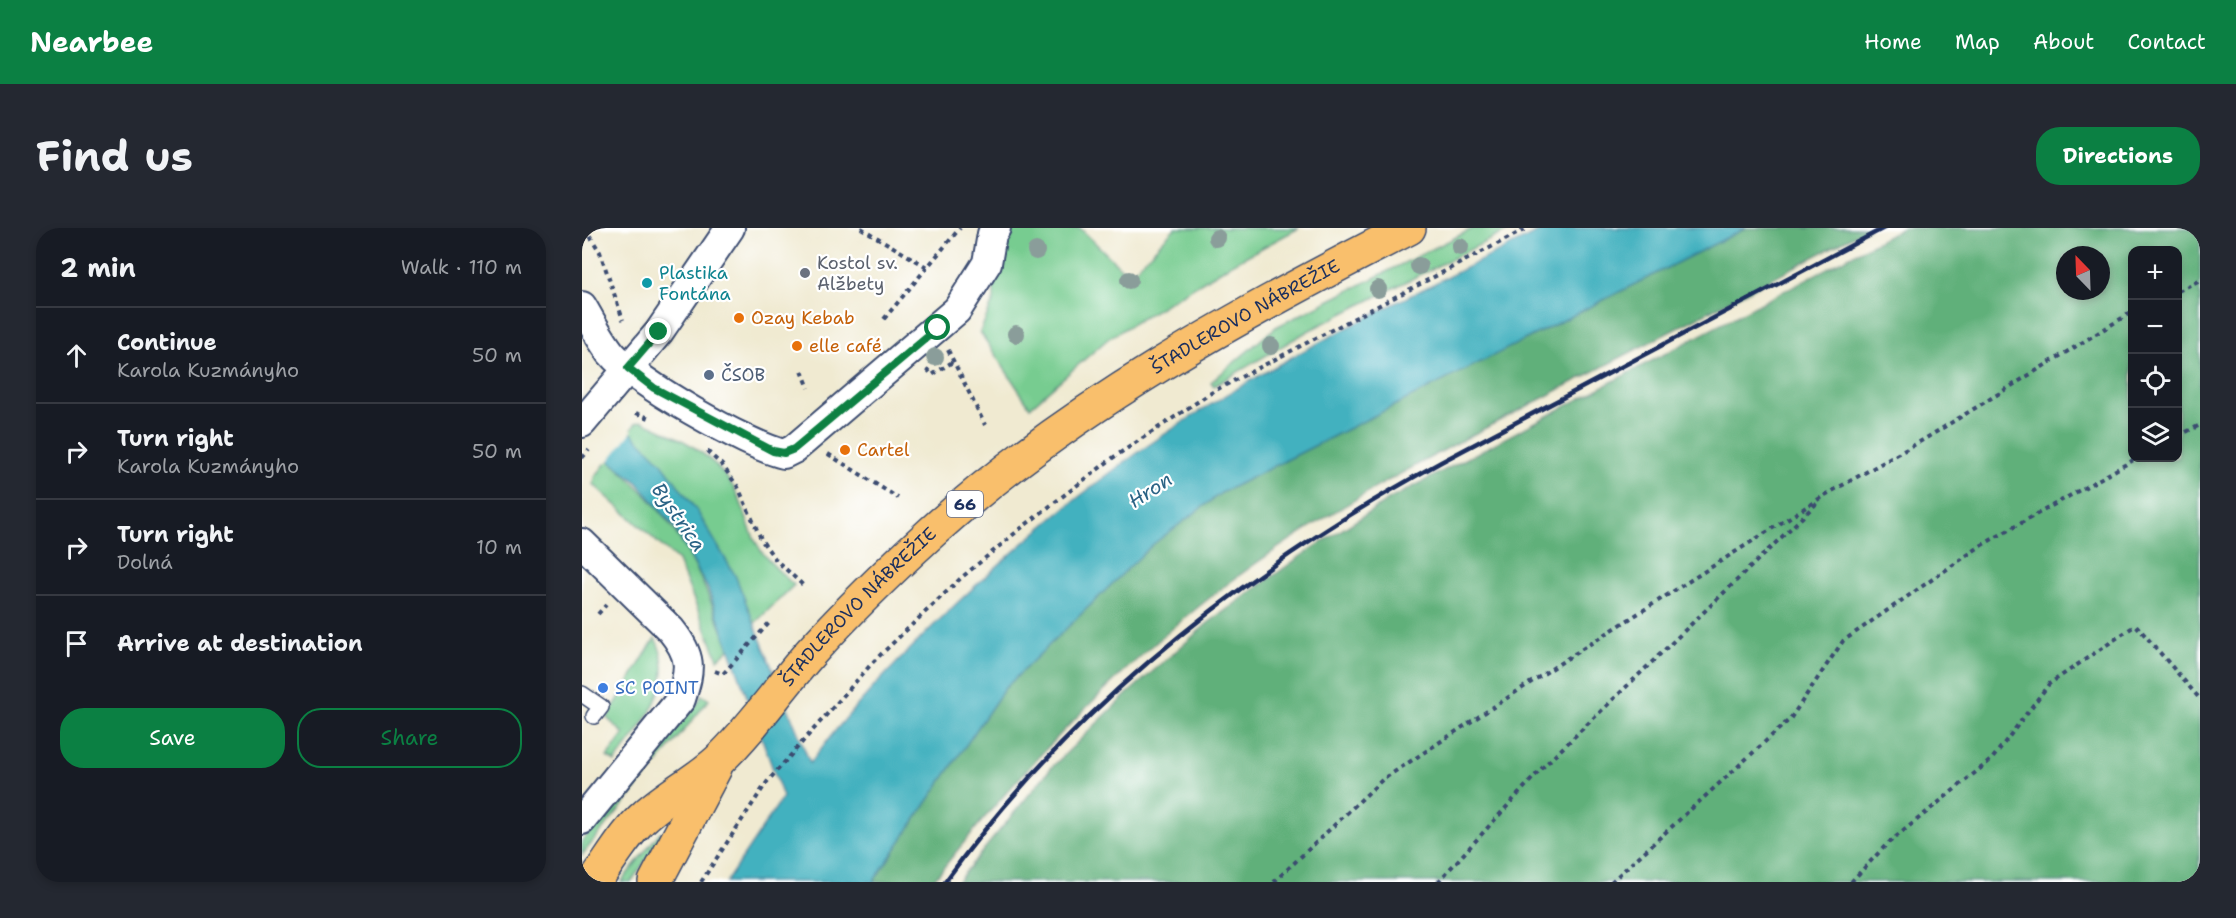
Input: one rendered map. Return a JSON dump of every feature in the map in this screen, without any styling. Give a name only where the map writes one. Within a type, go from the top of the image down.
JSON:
[{"type":"main road","name":"ŠTADLEROVO NÁBREŽIE","points":[[594,882],[644,816],[718,761],[812,651],[854,607],[934,531],[988,485],[1101,404],[1198,342],[1259,305],[1410,228]]},
{"type":"main road","name":"66","points":[[655,882],[718,761]]},
{"type":"street","points":[[586,436],[601,401],[659,332],[730,228]]},
{"type":"street","points":[[582,306],[611,353],[628,368],[664,394],[746,438],[773,451],[784,453],[794,449],[957,310],[987,263],[992,234],[996,228]]},
{"type":"street","points":[[582,543],[623,580],[682,644],[689,660],[688,679],[681,699],[582,820]]},
{"type":"lane","points":[[582,694],[602,707],[594,716]]},
{"type":"path","points":[[585,228],[600,252],[624,322]]},
{"type":"path","points":[[861,228],[927,267]]},
{"type":"path","points":[[884,319],[960,228]]},
{"type":"path","points":[[701,882],[767,782],[874,661],[961,578],[1114,457],[1214,391],[1528,228]]},
{"type":"path","points":[[2182,289],[2200,280]]},
{"type":"path","points":[[1274,882],[1382,780],[1568,658],[1825,495],[1923,440],[2128,315]]},
{"type":"path","points":[[938,328],[985,425]]},
{"type":"path","points":[[921,361],[932,375],[954,362]]},
{"type":"path","points":[[802,371],[808,388]]},
{"type":"path","points":[[636,413],[654,421]]},
{"type":"path","points":[[2182,434],[2200,425]]},
{"type":"path","points":[[582,458],[586,436]]},
{"type":"path","points":[[705,449],[722,465],[738,487],[762,541],[776,560],[805,588]]},
{"type":"path","points":[[823,451],[898,498]]},
{"type":"path","points":[[1611,882],[1790,719],[1843,640],[1982,545],[2130,462]]},
{"type":"path","points":[[1438,882],[1543,766],[1825,495]]},
{"type":"path","points":[[728,668],[769,623]]},
{"type":"path","points":[[1851,882],[1886,845],[1992,759],[2049,684],[2136,625],[2200,699]]},
{"type":"green space","points":[[1007,228],[1080,228],[1129,276],[1175,228],[1299,228],[1230,265],[1109,338],[1030,407],[980,332],[994,299],[992,246]]},
{"type":"green space","points":[[1474,228],[1513,228],[1308,331],[1214,386],[1211,382],[1276,327]]},
{"type":"green space","points":[[1746,228],[1869,228],[1458,442],[1378,486],[1300,534],[1225,586],[1144,653],[1106,688],[1033,763],[932,882],[873,882],[1004,689],[1152,545],[1221,493]]},
{"type":"green space","points":[[1903,228],[2200,228],[2199,882],[957,882],[1051,768],[1127,694],[1208,623],[1305,553],[1390,499]]},
{"type":"green space","points":[[642,421],[694,447],[716,465],[734,488],[761,550],[794,585],[754,624],[735,575],[630,431],[636,423]]},
{"type":"green space","points":[[608,460],[651,501],[668,522],[696,568],[729,649],[718,659],[678,561],[594,485],[595,477]]},
{"type":"green space","points":[[655,638],[662,655],[663,672],[660,688],[646,720],[615,762],[607,757],[624,734],[607,718]]},
{"type":"green space","points":[[702,695],[709,700],[582,855],[582,841],[697,704]]},
{"type":"green space","points":[[660,832],[662,836],[631,882],[621,882]]},
{"type":"water","points":[[1546,228],[1746,228],[1221,493],[1152,545],[1004,689],[873,882],[726,882],[783,797],[708,589],[674,527],[638,483],[582,439],[582,396],[630,431],[661,462],[697,511],[735,575],[810,763],[853,709],[933,626],[1025,542],[1122,464],[1172,429],[1276,366],[1383,309]]},
{"type":"pier","points":[[582,393],[633,430],[607,463],[582,443]]},
{"type":"railway","points":[[945,882],[995,817],[1050,756],[1108,698],[1169,644],[1234,594],[1301,547],[1370,503],[1441,462],[1884,228]]},
{"type":"place","name":"Kostol sv. Alžbety","points":[[805,273]]},
{"type":"place","name":"Plastika Fontána","points":[[647,283]]},
{"type":"place","name":"Ozay Kebab","points":[[739,318]]},
{"type":"place","name":"elle café","points":[[797,346]]},
{"type":"place","name":"ČSOB","points":[[709,375]]},
{"type":"place","name":"Cartel","points":[[845,450]]},
{"type":"place","name":"SC POINT","points":[[603,688]]},
{"type":"route","points":[[659,332],[628,368],[654,388],[746,438],[773,451],[784,453],[794,449],[938,328]]},
{"type":"water label","name":"Hron","points":[[1150,490]]},
{"type":"water label","name":"Bystrica","points":[[679,517]]}]
